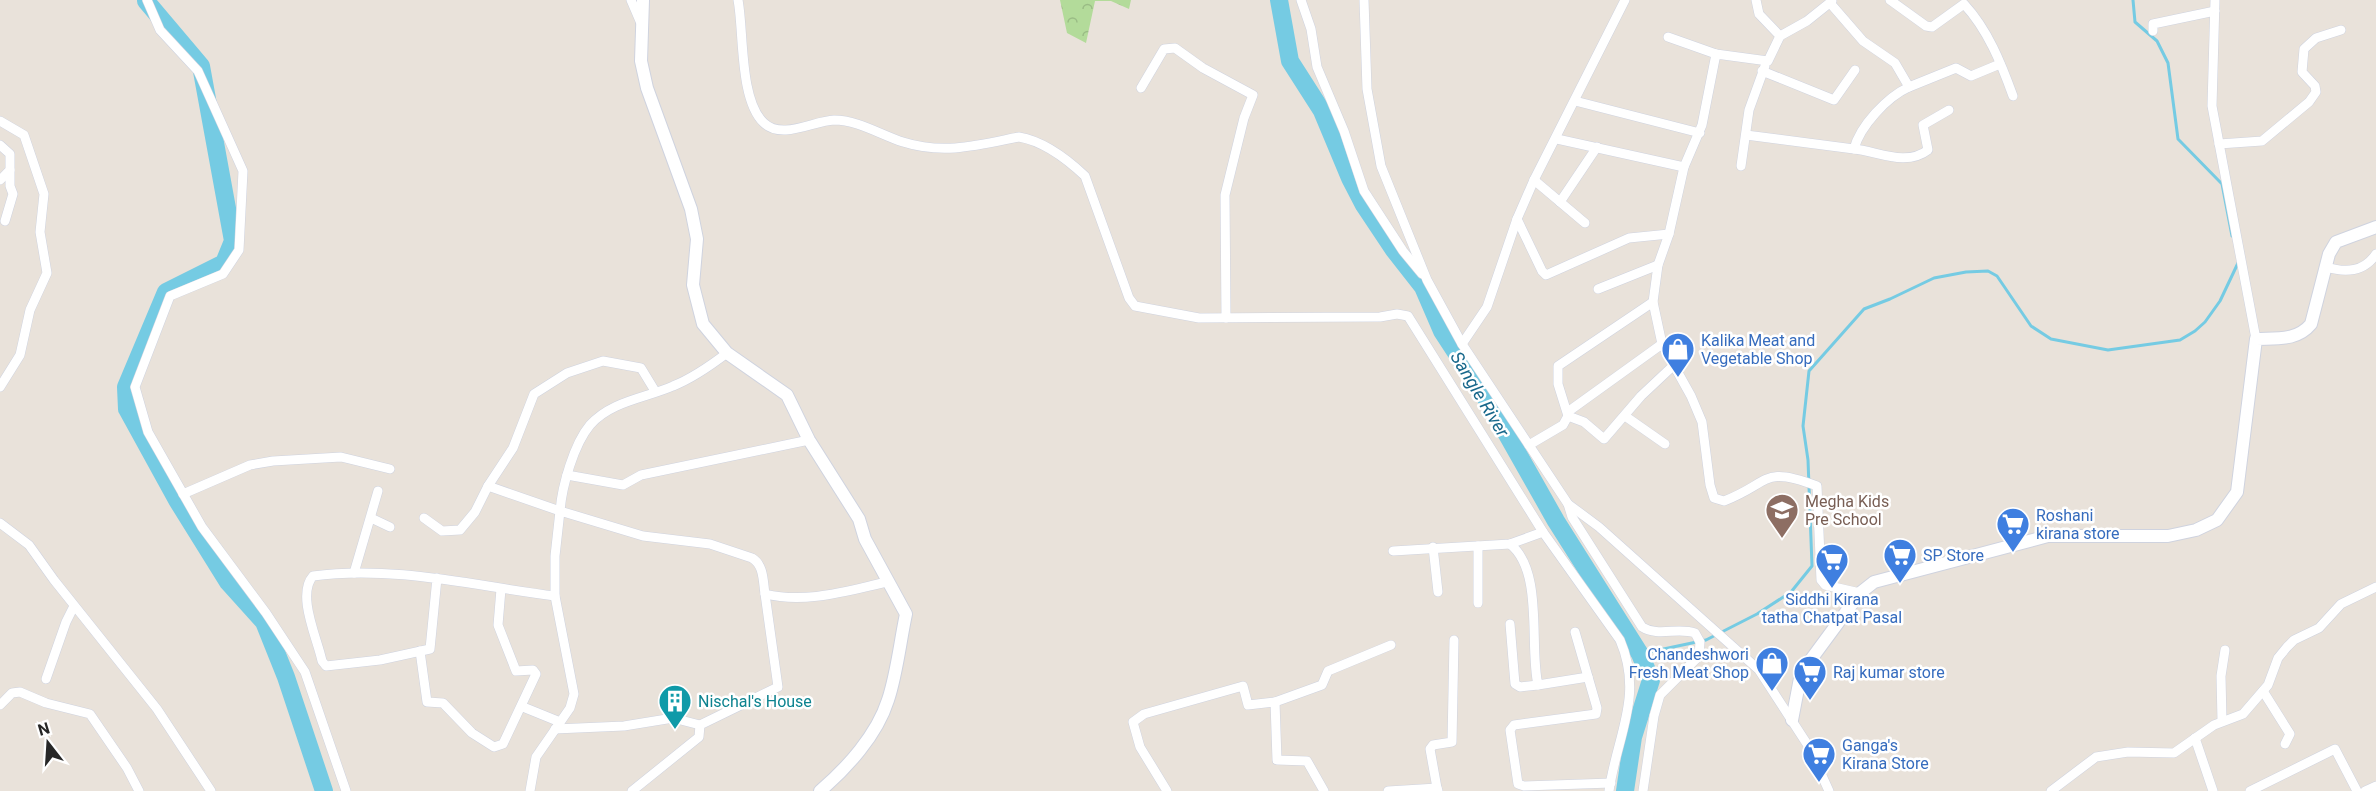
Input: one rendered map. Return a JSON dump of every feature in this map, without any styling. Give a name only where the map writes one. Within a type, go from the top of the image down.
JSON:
[{"type":"street","points":[[147,0],[160,30],[198,71],[243,171],[239,250],[223,274],[170,297],[135,387],[148,432],[202,527],[267,613],[305,672],[346,791]]},
{"type":"street","points":[[631,0],[640,21]]},
{"type":"street","points":[[643,0],[640,21],[641,61],[647,88],[692,208],[697,239],[693,285],[700,314],[712,338],[727,353],[787,395],[809,440],[859,519],[865,539],[906,614],[888,701],[872,732],[843,771],[820,791]]},
{"type":"street","points":[[738,0],[744,71],[754,105],[764,124],[772,128],[788,129],[832,120],[844,121],[904,143],[954,150],[1020,137],[1030,139],[1070,161],[1085,176],[1132,304],[1138,307],[1199,318],[1380,317],[1397,314],[1408,316],[1543,532],[1620,640],[1628,657],[1631,694],[1610,787],[1524,786],[1518,784],[1510,730],[1514,725],[1596,714],[1597,708],[1575,632]]},
{"type":"street","points":[[1301,0],[1311,29],[1317,67],[1365,191],[1402,251],[1427,280]]},
{"type":"street","points":[[1364,0],[1367,89],[1381,166],[1427,280],[1462,344],[1568,504],[1572,517],[1642,627],[1649,632],[1688,630],[1695,633],[1700,642],[1699,656],[1660,695],[1653,716],[1642,791]]},
{"type":"street","points":[[1462,344],[1487,306],[1517,219],[1534,180],[1557,139],[1625,0]]},
{"type":"street","points":[[1756,0],[1759,14],[1780,36]]},
{"type":"street","points":[[1890,0],[1926,26],[1932,27],[1958,2],[1964,4],[1977,18],[2013,96]]},
{"type":"street","points":[[1792,720],[1801,673],[1860,593],[1874,582],[2048,536],[2168,536],[2196,530],[2217,520],[2237,492],[2256,339],[2212,106],[2215,0]]},
{"type":"street","points":[[1741,166],[1749,110],[1762,71],[1780,36],[1807,21],[1831,1],[1863,41],[1895,63],[1909,87]]},
{"type":"street","points":[[2152,31],[2153,24],[2215,11]]},
{"type":"street","points":[[2219,144],[2262,141],[2309,102],[2316,92],[2315,86],[2302,72],[2304,49],[2316,38],[2341,30]]},
{"type":"street","points":[[1668,37],[1716,54],[1768,61]]},
{"type":"street","points":[[1141,88],[1164,49],[1175,48],[1203,68],[1253,94],[1244,118],[1226,195],[1226,318]]},
{"type":"street","points":[[1716,54],[1700,133],[1684,167],[1669,234],[1658,265],[1653,302],[1662,344],[1702,422],[1710,485],[1714,498],[1724,501],[1774,476],[1791,476],[1817,486],[1821,580],[1825,585],[1860,593]]},
{"type":"street","points":[[1854,149],[1863,129],[1885,105],[1909,87],[1956,68],[1971,76],[2000,64]]},
{"type":"street","points":[[1762,71],[1834,100],[1855,70]]},
{"type":"street","points":[[1575,101],[1700,133]]},
{"type":"street","points":[[1746,135],[1854,149],[1899,159],[1922,154],[1928,150],[1923,125],[1949,110]]},
{"type":"street","points":[[0,121],[24,135],[39,177],[44,194],[40,232],[47,273],[30,310],[20,355],[0,387]]},
{"type":"street","points":[[1557,139],[1684,167]]},
{"type":"street","points":[[0,145],[10,154],[10,186],[13,194],[5,221]]},
{"type":"street","points":[[1560,202],[1597,147]]},
{"type":"street","points":[[0,180],[10,170]]},
{"type":"street","points":[[1534,180],[1585,223]]},
{"type":"street","points":[[1517,219],[1546,275],[1629,238],[1669,234]]},
{"type":"street","points":[[2256,339],[2296,337],[2304,333],[2311,324],[2326,267],[2336,243],[2375,229]]},
{"type":"street","points":[[2326,267],[2340,271],[2353,270],[2368,266],[2376,254]]},
{"type":"street","points":[[1598,290],[1658,265]]},
{"type":"street","points":[[1653,302],[1558,366],[1558,384],[1568,414],[1584,422],[1604,439],[1641,396],[1674,365]]},
{"type":"street","points":[[1529,445],[1563,425],[1568,414],[1662,344]]},
{"type":"street","points":[[530,791],[536,757],[570,708],[574,694],[555,596],[555,556],[562,488],[589,426],[603,414],[656,391],[670,388],[706,369],[727,353]]},
{"type":"street","points":[[424,518],[442,531],[460,530],[475,512],[488,486],[513,448],[534,394],[567,373],[603,361],[641,368],[656,391]]},
{"type":"street","points":[[1625,416],[1665,444]]},
{"type":"street","points":[[567,476],[624,484],[641,475],[809,440]]},
{"type":"street","points":[[183,494],[250,465],[273,461],[341,458],[390,469]]},
{"type":"street","points":[[488,486],[643,536],[710,543],[752,558],[761,568],[778,687],[700,725],[673,718],[624,726],[558,725],[523,707]]},
{"type":"street","points":[[354,573],[378,491]]},
{"type":"street","points":[[1568,504],[1599,527],[1759,670],[1809,747],[1829,791]]},
{"type":"street","points":[[371,518],[390,527]]},
{"type":"street","points":[[0,523],[29,545],[74,606],[157,709],[211,791]]},
{"type":"street","points":[[1394,551],[1510,544],[1543,532]]},
{"type":"street","points":[[1510,544],[1523,558],[1532,602],[1538,685]]},
{"type":"street","points":[[1478,546],[1478,603]]},
{"type":"street","points":[[1433,547],[1438,592]]},
{"type":"street","points":[[437,578],[430,649],[380,660],[326,666],[308,616],[310,578],[354,573],[437,578],[555,596]]},
{"type":"street","points":[[765,594],[784,599],[822,597],[887,582]]},
{"type":"street","points":[[2051,791],[2096,757],[2128,752],[2174,753],[2222,721],[2243,714],[2268,685],[2278,658],[2294,640],[2319,628],[2342,604],[2376,587]]},
{"type":"street","points":[[420,651],[427,702],[443,703],[481,741],[494,747],[503,744],[523,707],[536,674],[533,670],[516,671],[498,625],[501,589]]},
{"type":"street","points":[[46,679],[74,606]]},
{"type":"street","points":[[1510,624],[1515,684],[1520,687],[1588,677]]},
{"type":"street","points":[[1388,791],[1437,789],[1430,749],[1452,741],[1454,640]]},
{"type":"street","points":[[1167,791],[1140,747],[1134,722],[1144,714],[1243,686],[1248,705],[1275,702],[1322,685],[1328,671],[1390,645]]},
{"type":"street","points":[[2222,721],[2221,676],[2225,650]]},
{"type":"street","points":[[2263,691],[2290,734],[2285,744]]},
{"type":"street","points":[[0,705],[12,693],[20,692],[46,704],[90,714],[127,768],[138,791]]},
{"type":"street","points":[[1275,702],[1277,760],[1307,761],[1323,791]]},
{"type":"street","points":[[632,791],[699,737],[700,725]]},
{"type":"street","points":[[2195,738],[2213,791]]},
{"type":"street","points":[[2250,791],[2334,749],[2356,791]]},
{"type":"street","points":[[2364,791],[2376,786]]},
{"type":"green space","points":[[1060,0],[1131,0],[1129,9],[1111,1],[1095,1],[1086,43],[1067,33]]},
{"type":"waterway","name":"Sangle River","points":[[1279,0],[1290,61],[1322,111],[1364,205],[1394,250],[1423,287],[1442,331],[1491,406],[1556,521],[1640,654],[1651,680],[1633,737],[1625,791]]},
{"type":"waterway","points":[[2133,0],[2135,22],[2157,41],[2168,63],[2178,139],[2222,184],[2232,236]]},
{"type":"waterway","points":[[146,1],[201,66],[233,241],[224,263],[166,292],[126,387],[127,409],[177,500],[228,582],[264,622],[286,677],[324,791]]},
{"type":"waterway","points":[[1640,654],[1706,640],[1757,614],[1791,592],[1812,566],[1808,460],[1803,426],[1809,371],[1864,309],[1934,278],[1966,272],[1988,271],[1997,276],[2031,326],[2051,339],[2108,350],[2180,340],[2195,331],[2205,322],[2220,301],[2238,263]]},
{"type":"place","name":"Kalika Meat and Vegetable Shop","points":[[1678,378]]},
{"type":"place","name":"Megha Kids Pre School","points":[[1782,539]]},
{"type":"place","name":"Roshani kirana store","points":[[2013,553]]},
{"type":"place","name":"SP Store","points":[[1900,584]]},
{"type":"place","name":"Siddhi Kirana tatha Chatpat Pasal","points":[[1832,589]]},
{"type":"place","name":"Chandeshwori Fresh Meat Shop","points":[[1772,692]]},
{"type":"place","name":"Raj kumar store","points":[[1810,701]]},
{"type":"place","name":"Nischal's House","points":[[675,730]]},
{"type":"place","name":"Ganga's Kirana Store","points":[[1819,783]]}]
